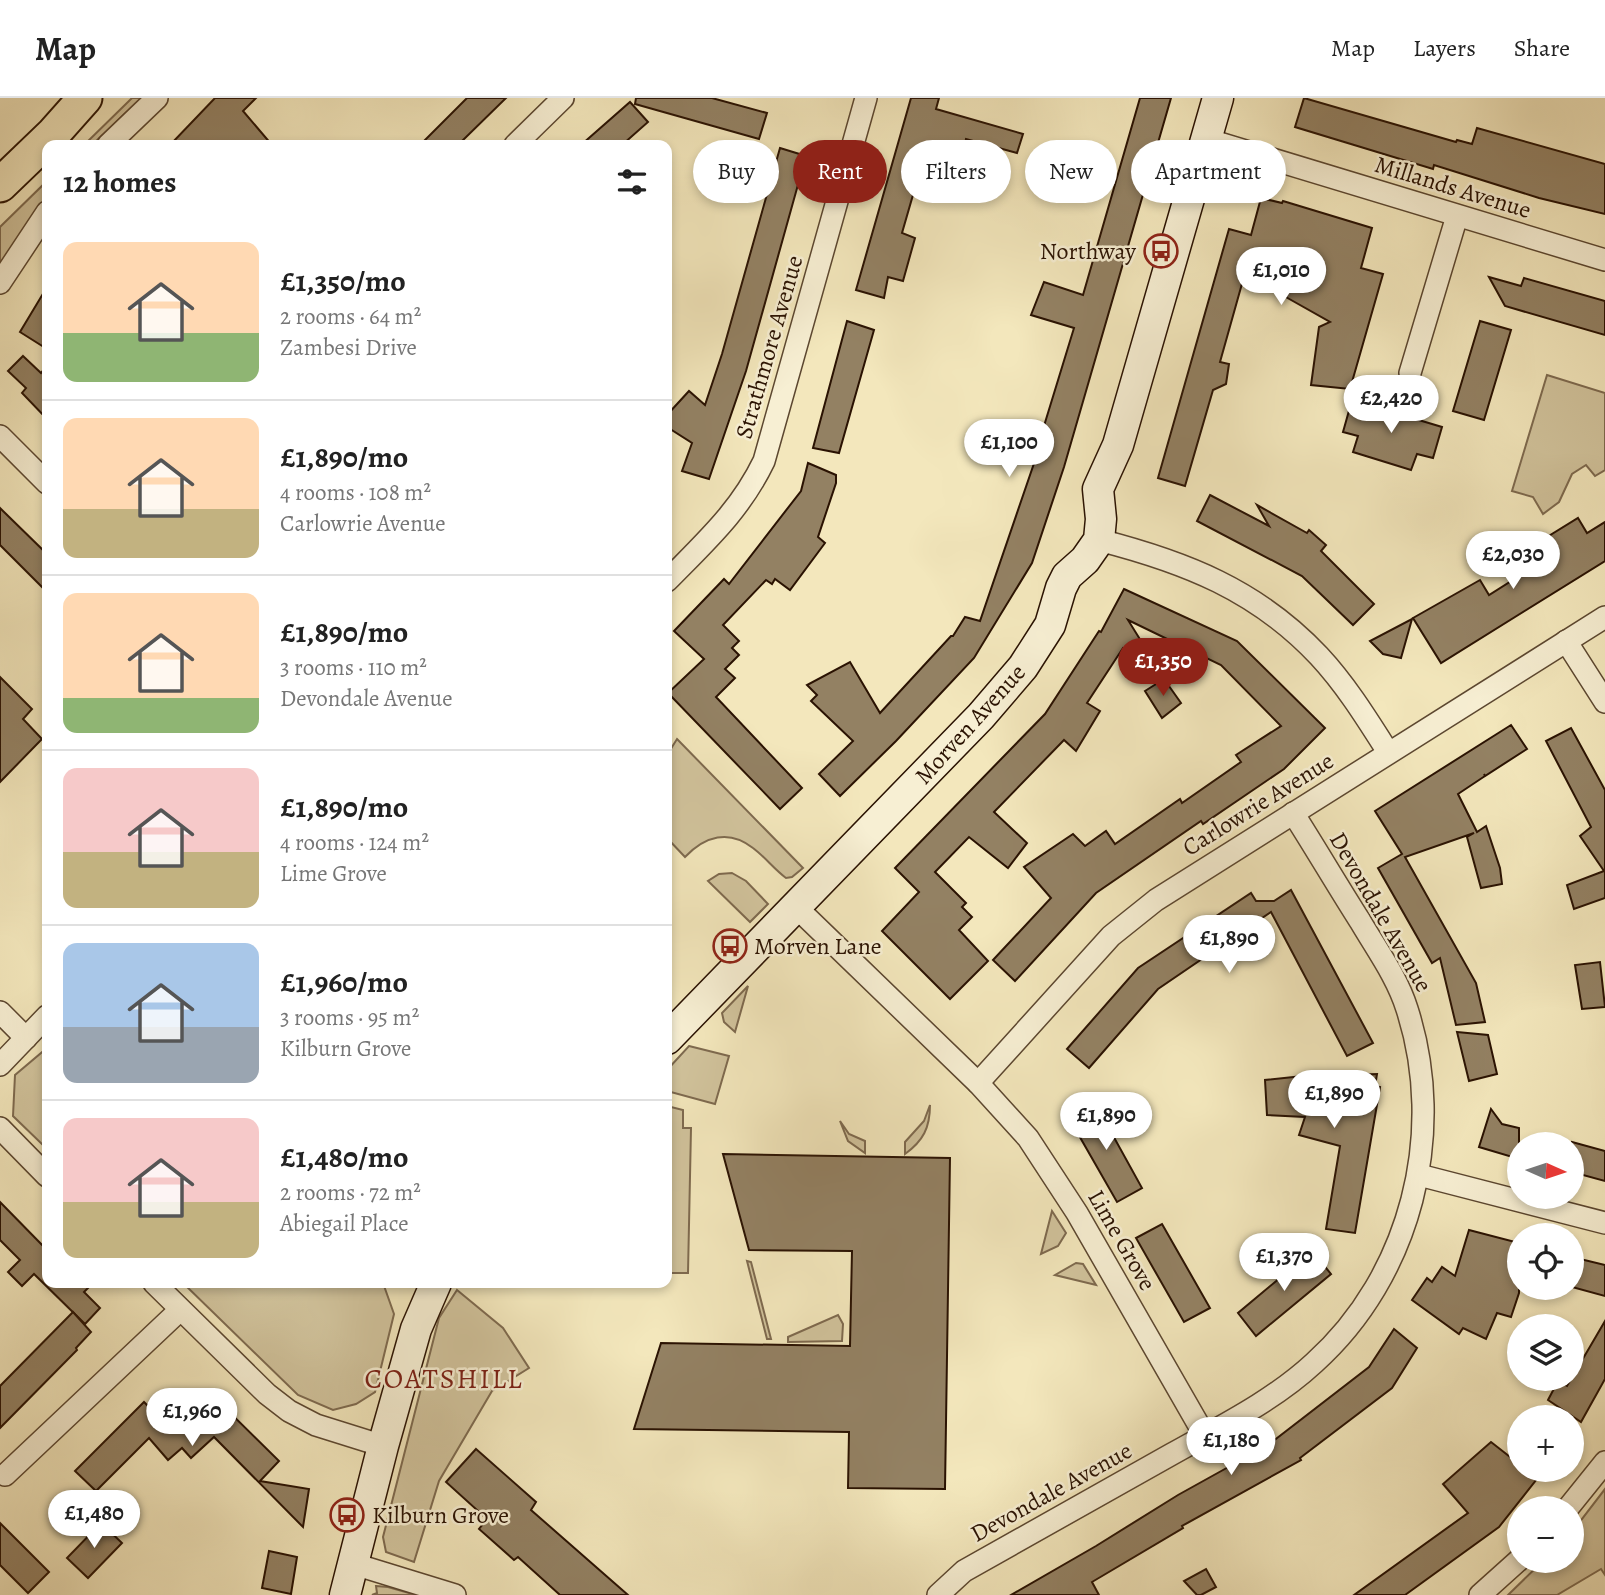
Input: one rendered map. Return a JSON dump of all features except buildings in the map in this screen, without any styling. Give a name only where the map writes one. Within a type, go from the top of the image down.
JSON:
[{"type":"main road","points":[[47,140],[85,98]]},
{"type":"main road","points":[[0,185],[42,145]]},
{"type":"street","points":[[113,140],[157,98]]},
{"type":"street","points":[[521,140],[563,98]]},
{"type":"street","name":"Strathmore Avenue","points":[[672,576],[726,522],[764,461],[866,98]]},
{"type":"street","points":[[1217,98],[1118,445],[1098,489],[1101,519],[1099,540],[1187,566],[1230,586],[1270,611],[1319,656],[1349,693],[1388,752]]},
{"type":"street","name":"Millands Avenue","points":[[1206,139],[1605,260]]},
{"type":"street","points":[[1410,373],[1457,216]]},
{"type":"street","points":[[0,283],[42,220]]},
{"type":"street","points":[[0,436],[42,478]]},
{"type":"street","name":"Morven Avenue","points":[[672,1034],[1004,691],[1051,625],[1067,576],[1085,560],[1099,540]]},
{"type":"street","name":"Carlowrie Avenue","points":[[978,1083],[1111,936],[1156,900],[1605,617]]},
{"type":"street","points":[[1566,641],[1605,702]]},
{"type":"street","name":"Devondale Avenue","points":[[938,1595],[964,1571],[1205,1436],[1292,1381],[1334,1343],[1373,1292],[1389,1263],[1409,1213],[1419,1175],[1423,1100],[1416,1047],[1398,985],[1293,813]]},
{"type":"street","name":"Lime Grove","points":[[796,907],[978,1083],[1028,1138],[1045,1160],[1205,1436]]},
{"type":"street","points":[[0,1013],[26,1038]]},
{"type":"street","points":[[0,1065],[42,1021]]},
{"type":"street","points":[[0,1128],[42,1171]]},
{"type":"street","points":[[1419,1175],[1605,1223]]},
{"type":"street","points":[[159,1288],[267,1394],[289,1411],[316,1425],[383,1446]]},
{"type":"street","points":[[345,1595],[416,1329],[434,1288]]},
{"type":"street","points":[[5,1475],[180,1310]]},
{"type":"street","points":[[1578,1496],[1605,1462]]},
{"type":"street","points":[[354,1564],[455,1595]]},
{"type":"street","points":[[1480,1595],[1507,1571]]},
{"type":"shaded area","points":[[132,98],[141,98],[97,140],[89,140]]},
{"type":"shaded area","points":[[42,186],[42,203],[0,266],[0,227]]},
{"type":"shaded area","points":[[1547,375],[1605,393],[1605,470],[1595,476],[1586,465],[1572,474],[1559,502],[1543,514],[1533,497],[1512,491]]},
{"type":"shaded area","points":[[677,739],[803,868],[792,877],[786,878],[753,848],[735,838],[726,837],[709,840],[685,857],[672,843],[672,747]]},
{"type":"shaded area","points":[[732,873],[746,881],[768,904],[750,922],[708,881],[719,874]]},
{"type":"shaded area","points":[[748,986],[735,1032],[724,1022],[722,1013]]},
{"type":"shaded area","points":[[689,1046],[729,1056],[715,1104],[672,1092],[672,1065]]},
{"type":"shaded area","points":[[42,1052],[42,1144],[13,1116],[15,1075]]},
{"type":"shaded area","points":[[930,1105],[929,1121],[924,1133],[917,1144],[905,1154],[905,1142],[924,1121]]},
{"type":"shaded area","points":[[672,1107],[683,1110],[683,1128],[691,1128],[688,1273],[672,1273]]},
{"type":"shaded area","points":[[840,1121],[849,1134],[865,1141],[865,1153],[848,1141]]},
{"type":"shaded area","points":[[1052,1211],[1066,1233],[1058,1246],[1041,1254]]},
{"type":"shaded area","points":[[747,1261],[751,1262],[771,1339],[767,1339]]},
{"type":"shaded area","points":[[1076,1263],[1083,1264],[1096,1285],[1055,1275]]},
{"type":"shaded area","points":[[188,1288],[385,1288],[394,1314],[375,1392],[356,1404],[333,1410],[298,1395]]},
{"type":"shaded area","points":[[457,1290],[503,1328],[529,1368],[492,1391],[439,1481],[414,1562],[386,1552],[383,1537],[439,1318]]},
{"type":"shaded area","points":[[838,1315],[843,1324],[842,1341],[788,1342],[788,1337]]},
{"type":"shaded area","points":[[1605,1489],[1605,1575],[1601,1569],[1557,1595],[1508,1595],[1531,1573],[1584,1573],[1584,1516]]},
{"type":"shaded area","points":[[376,1586],[416,1595],[372,1595],[377,1593]]},
{"type":"place","name":"Northway","points":[[1161,251]]},
{"type":"place","name":"Morven Lane","points":[[730,946]]},
{"type":"place","name":"Kilburn Grove","points":[[347,1515]]},
{"type":"district","name":"COATSHILL","points":[[444,1379]]}]
